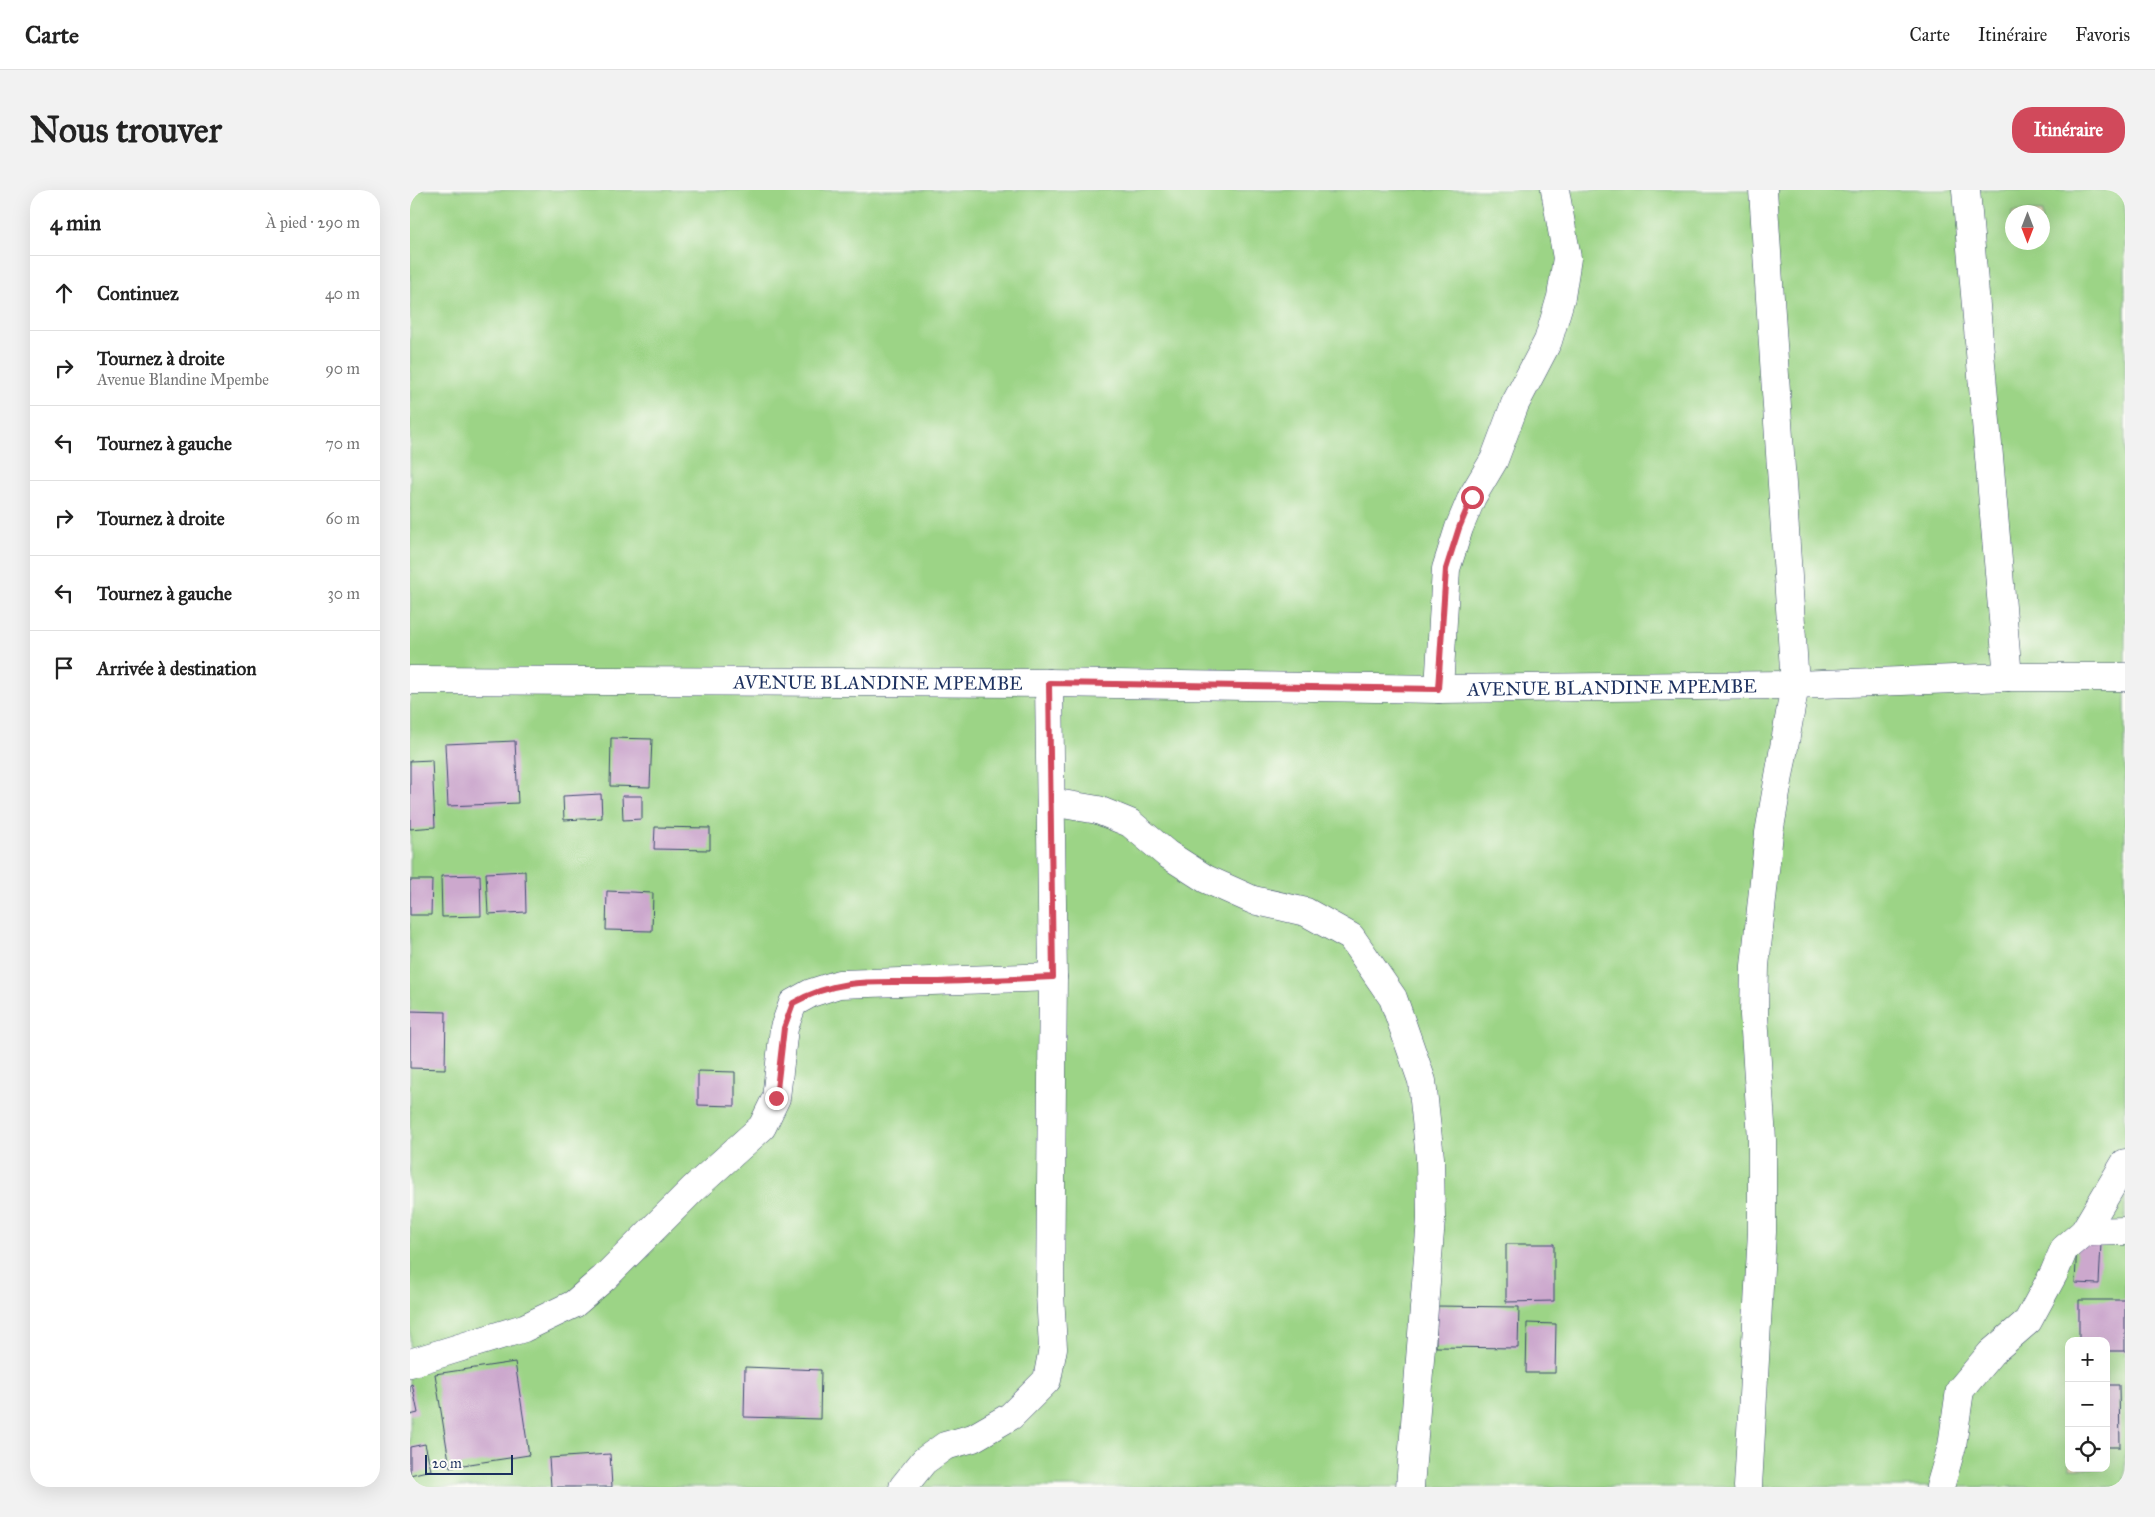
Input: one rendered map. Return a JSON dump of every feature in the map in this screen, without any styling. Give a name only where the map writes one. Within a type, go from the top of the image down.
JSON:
[{"type":"street","points":[[1438,689],[1446,569],[1459,528],[1472,497],[1494,460],[1515,404],[1548,341],[1561,297],[1567,258],[1555,190]]},
{"type":"street","points":[[1748,1487],[1762,1232],[1762,1140],[1754,1015],[1755,966],[1769,833],[1795,685],[1763,190]]},
{"type":"street","points":[[1966,190],[2008,677]]},
{"type":"street","name":"AVENUE BLANDINE MPEMBE","points":[[410,680],[1049,683],[1438,689],[1795,685],[2008,677],[2125,677]]},
{"type":"street","points":[[903,1487],[924,1461],[946,1446],[973,1438],[1011,1416],[1047,1380],[1053,1348],[1050,1284],[1053,977],[1049,683]]},
{"type":"street","points":[[1051,802],[1098,810],[1130,823],[1167,854],[1206,879],[1253,900],[1306,912],[1351,936],[1393,998],[1422,1081],[1430,1158],[1431,1219],[1410,1487]]},
{"type":"street","points":[[410,1363],[524,1328],[574,1304],[604,1278],[693,1189],[762,1127],[776,1098],[784,1028],[793,1003],[811,993],[839,984],[1053,977]]},
{"type":"street","points":[[1940,1487],[1952,1446],[1960,1390],[1992,1353],[2028,1321],[2064,1250],[2084,1232],[2125,1163]]},
{"type":"street","points":[[2084,1232],[2125,1231]]},
{"type":"green space","points":[[410,190],[2125,190],[2125,1487],[410,1487]]},
{"type":"building","points":[[611,738],[652,739],[650,787],[610,786]]},
{"type":"building","points":[[515,741],[518,803],[448,806],[445,744]]},
{"type":"building","points":[[432,760],[435,827],[410,829],[410,761]]},
{"type":"building","points":[[601,794],[602,818],[564,820],[563,796]]},
{"type":"building","points":[[622,796],[642,796],[642,819],[623,820]]},
{"type":"building","points":[[655,827],[710,828],[710,850],[654,849]]},
{"type":"building","points":[[525,871],[526,912],[488,914],[486,873]]},
{"type":"building","points":[[480,875],[481,916],[442,917],[441,876]]},
{"type":"building","points":[[410,880],[432,880],[431,915],[410,915]]},
{"type":"building","points":[[607,891],[653,893],[652,931],[606,930]]},
{"type":"building","points":[[410,1011],[446,1012],[445,1069],[410,1068]]},
{"type":"building","points":[[698,1071],[735,1072],[735,1106],[698,1105]]},
{"type":"building","points":[[2077,1242],[2101,1243],[2099,1284],[2075,1283]]},
{"type":"building","points":[[1506,1244],[1554,1244],[1554,1301],[1506,1302]]},
{"type":"building","points":[[2079,1300],[2125,1300],[2125,1351],[2110,1351],[2110,1337],[2079,1337]]},
{"type":"building","points":[[1436,1306],[1519,1307],[1518,1348],[1436,1347]]},
{"type":"building","points":[[1527,1323],[1556,1324],[1555,1373],[1526,1373]]},
{"type":"building","points":[[515,1362],[529,1455],[450,1467],[435,1374]]},
{"type":"building","points":[[745,1367],[821,1370],[820,1419],[744,1417]]},
{"type":"building","points":[[412,1384],[418,1413],[410,1415],[410,1385]]},
{"type":"building","points":[[2110,1385],[2119,1385],[2120,1447],[2110,1447]]},
{"type":"building","points":[[425,1444],[431,1470],[410,1475],[410,1447]]},
{"type":"building","points":[[610,1454],[612,1487],[551,1487],[549,1458]]},
{"type":"route","points":[[776,1098],[784,1028],[793,1003],[811,993],[839,984],[1053,977],[1049,683],[1438,689],[1446,569],[1459,528],[1472,497]]}]
